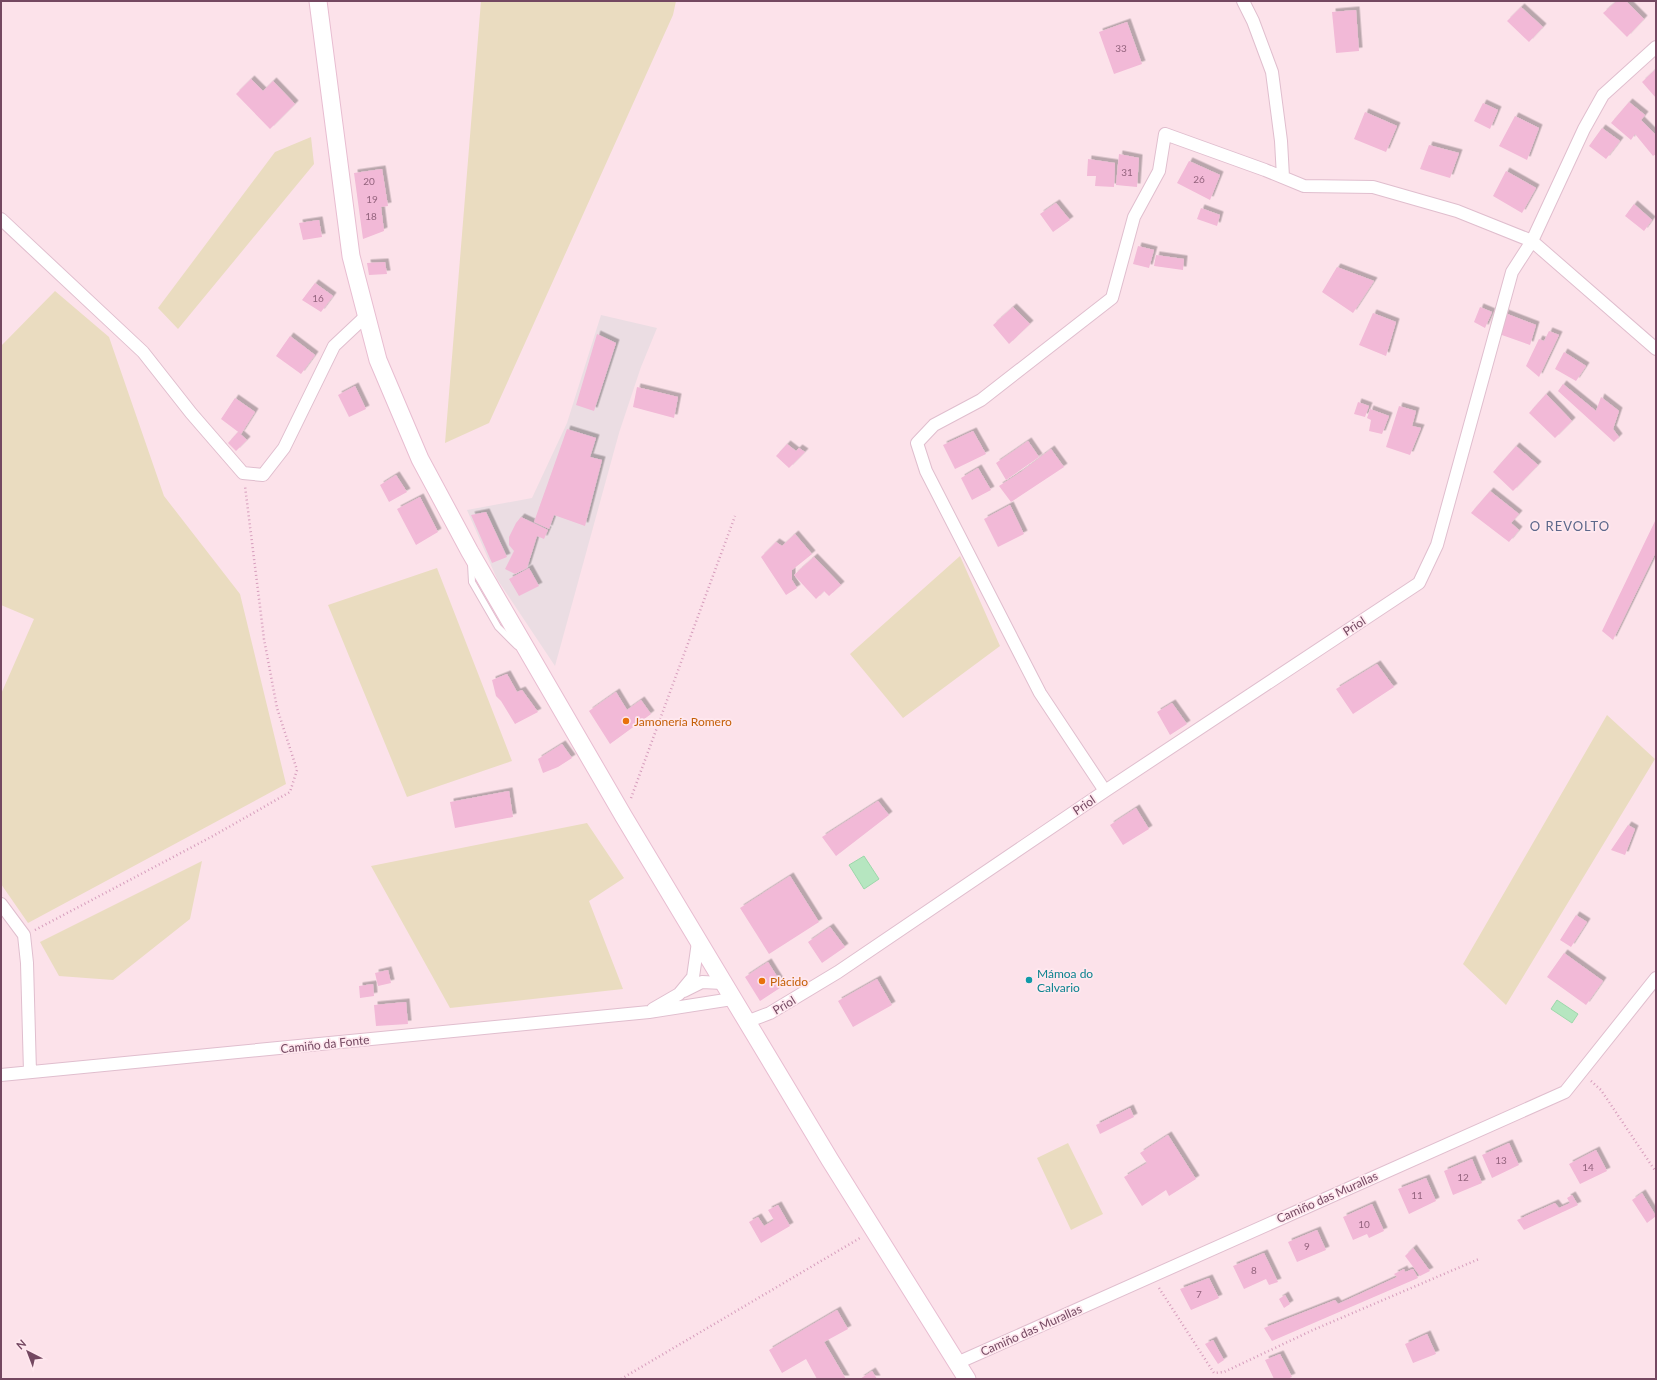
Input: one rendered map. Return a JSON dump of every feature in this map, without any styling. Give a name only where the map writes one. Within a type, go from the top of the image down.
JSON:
[{"type":"main road","points":[[318,1],[351,256],[378,360],[420,459],[470,552],[533,662],[698,942],[967,1379]]},
{"type":"street","points":[[1243,1],[1253,21],[1272,72],[1281,141],[1282,177]]},
{"type":"street","points":[[1532,240],[1584,129],[1603,95],[1656,47]]},
{"type":"street","points":[[1105,791],[1040,693],[926,471],[917,443],[934,425],[981,400],[1112,298],[1134,217],[1159,171],[1165,134],[1304,186],[1373,187],[1457,211],[1532,240],[1656,349]]},
{"type":"street","points":[[1,219],[143,352],[191,413],[243,474],[263,475],[284,448],[334,346],[367,315]]},
{"type":"street","name":"Priol","points":[[746,1022],[770,1013],[838,972],[1105,791],[1419,583],[1437,545],[1512,272],[1532,240]]},
{"type":"street","points":[[1,904],[24,935],[27,963],[30,1072]]},
{"type":"street","points":[[679,994],[693,977],[698,942]]},
{"type":"street","name":"Camiño das Murallas","points":[[957,1363],[1565,1092],[1656,978]]},
{"type":"street","points":[[649,1012],[702,982],[723,983]]},
{"type":"street","name":"Camiño da Fonte","points":[[1,1075],[649,1012],[732,999]]},
{"type":"path","points":[[24,935],[213,836],[290,792],[297,770],[277,708],[264,639],[243,474]]},
{"type":"path","points":[[624,817],[735,516]]},
{"type":"path","points":[[1582,1072],[1601,1090],[1656,1172]]},
{"type":"path","points":[[621,1379],[874,1230]]},
{"type":"path","points":[[1151,1276],[1214,1373],[1224,1372],[1320,1327],[1479,1258]]},
{"type":"shaded area","points":[[481,1],[676,1],[673,15],[489,423],[445,443]]},
{"type":"shaded area","points":[[311,137],[314,164],[178,329],[158,308],[275,152]]},
{"type":"shaded area","points":[[55,291],[109,337],[164,496],[240,594],[286,784],[28,923],[1,884],[1,694],[34,619],[1,605],[1,346]]},
{"type":"shaded area","points":[[601,315],[657,328],[641,367],[619,433],[555,666],[497,579],[467,510],[532,498],[567,423]]},
{"type":"shaded area","points":[[960,556],[1000,646],[903,718],[850,654]]},
{"type":"shaded area","points":[[437,568],[512,761],[407,797],[328,605]]},
{"type":"shaded area","points":[[1607,715],[1655,759],[1506,1005],[1463,964]]},
{"type":"shaded area","points":[[587,823],[624,878],[589,901],[623,989],[450,1008],[371,866]]},
{"type":"shaded area","points":[[864,856],[879,879],[864,889],[849,865]]},
{"type":"shaded area","points":[[202,861],[190,919],[113,980],[59,976],[40,942]]},
{"type":"shaded area","points":[[1557,1000],[1578,1014],[1572,1023],[1551,1009]]},
{"type":"shaded area","points":[[1068,1143],[1103,1214],[1071,1230],[1037,1158]]},
{"type":"building","points":[[1617,1],[1626,1],[1644,19],[1627,37],[1603,13]]},
{"type":"building","points":[[1521,7],[1543,27],[1529,42],[1507,21]]},
{"type":"building","points":[[1356,10],[1359,51],[1336,53],[1332,12]]},
{"type":"building","points":[[1127,22],[1142,64],[1114,74],[1099,32]]},
{"type":"building","points":[[1656,69],[1656,98],[1642,82]]},
{"type":"building","points":[[251,79],[263,91],[273,81],[295,104],[270,129],[236,94]]},
{"type":"building","points":[[1629,102],[1645,115],[1641,120],[1656,135],[1656,154],[1653,156],[1635,134],[1631,140],[1611,123]]},
{"type":"building","points":[[1483,103],[1498,110],[1490,129],[1474,121]]},
{"type":"building","points":[[1365,112],[1397,126],[1386,152],[1354,139]]},
{"type":"building","points":[[1515,116],[1539,128],[1527,160],[1499,146]]},
{"type":"building","points":[[1602,128],[1620,141],[1606,159],[1589,146]]},
{"type":"building","points":[[1429,145],[1459,153],[1450,178],[1420,169]]},
{"type":"building","points":[[1119,154],[1139,158],[1137,187],[1116,185]]},
{"type":"building","points":[[1088,159],[1115,163],[1114,187],[1095,186],[1096,176],[1087,176]]},
{"type":"building","points":[[1189,161],[1220,175],[1210,200],[1177,183]]},
{"type":"building","points":[[382,169],[388,206],[381,207],[384,231],[363,239],[354,173]]},
{"type":"building","points":[[1506,171],[1536,188],[1522,213],[1493,196]]},
{"type":"building","points":[[1056,203],[1070,220],[1053,232],[1040,214]]},
{"type":"building","points":[[1634,204],[1652,220],[1644,231],[1625,216]]},
{"type":"building","points":[[1201,208],[1220,215],[1217,226],[1197,219]]},
{"type":"building","points":[[319,220],[322,237],[303,240],[299,223]]},
{"type":"building","points":[[1138,246],[1154,250],[1149,268],[1133,264]]},
{"type":"building","points":[[1156,255],[1184,259],[1183,270],[1154,266]]},
{"type":"building","points":[[385,262],[387,274],[369,275],[367,263]]},
{"type":"building","points":[[1337,267],[1374,281],[1353,313],[1322,292]]},
{"type":"building","points":[[315,283],[333,296],[321,312],[302,300]]},
{"type":"building","points":[[1013,307],[1030,324],[1009,344],[993,325]]},
{"type":"building","points":[[1480,307],[1492,312],[1485,328],[1474,322]]},
{"type":"building","points":[[1373,313],[1396,322],[1386,356],[1359,345]]},
{"type":"building","points":[[1505,313],[1536,325],[1530,345],[1499,334]]},
{"type":"building","points":[[1549,331],[1559,335],[1539,377],[1526,366],[1539,339],[1544,341]]},
{"type":"building","points":[[597,334],[616,343],[594,411],[576,405]]},
{"type":"building","points":[[290,336],[315,355],[301,374],[276,356]]},
{"type":"building","points":[[1564,352],[1586,366],[1576,381],[1555,369]]},
{"type":"building","points":[[1563,384],[1596,411],[1601,397],[1619,411],[1613,429],[1619,437],[1614,442],[1558,391]]},
{"type":"building","points":[[355,386],[366,409],[349,417],[338,395]]},
{"type":"building","points":[[637,387],[678,397],[674,418],[633,407]]},
{"type":"building","points":[[1546,394],[1572,421],[1555,438],[1529,413]]},
{"type":"building","points":[[235,398],[255,412],[241,434],[221,419]]},
{"type":"building","points":[[1358,402],[1369,406],[1365,417],[1354,414]]},
{"type":"building","points":[[1399,406],[1416,411],[1412,426],[1421,428],[1410,455],[1386,447]]},
{"type":"building","points":[[1370,409],[1389,416],[1382,434],[1369,431],[1371,420],[1367,418]]},
{"type":"building","points":[[567,429],[596,438],[590,457],[602,460],[585,526],[554,515],[549,529],[534,522]]},
{"type":"building","points":[[973,431],[986,454],[955,469],[943,445]]},
{"type":"building","points":[[238,432],[247,440],[236,451],[228,443]]},
{"type":"building","points":[[1028,441],[1039,457],[1006,480],[996,463]]},
{"type":"building","points":[[787,444],[796,451],[799,448],[805,452],[789,468],[776,456]]},
{"type":"building","points":[[1516,446],[1538,465],[1513,491],[1493,472]]},
{"type":"building","points":[[1051,449],[1064,467],[1011,502],[999,486],[1021,472]]},
{"type":"building","points":[[978,468],[991,490],[972,500],[961,478]]},
{"type":"building","points":[[396,475],[407,492],[389,502],[380,485]]},
{"type":"building","points":[[1490,491],[1519,514],[1511,523],[1519,530],[1509,542],[1471,513]]},
{"type":"building","points":[[420,497],[438,532],[416,545],[397,509]]},
{"type":"building","points":[[1010,505],[1024,534],[998,547],[984,519]]},
{"type":"building","points":[[486,512],[507,557],[492,563],[471,515]]},
{"type":"building","points":[[521,517],[548,530],[544,539],[537,536],[527,568],[515,574],[505,569],[514,551],[509,545],[509,537],[516,523]]},
{"type":"building","points":[[1656,519],[1656,552],[1613,640],[1602,631]]},
{"type":"building","points":[[795,534],[812,554],[792,570],[792,580],[797,588],[786,595],[761,557],[776,542],[782,546]]},
{"type":"building","points":[[814,557],[841,585],[829,596],[824,591],[816,599],[794,575]]},
{"type":"building","points":[[529,568],[539,586],[519,596],[509,579]]},
{"type":"building","points":[[1377,664],[1394,687],[1353,714],[1336,689]]},
{"type":"building","points":[[507,674],[517,692],[522,690],[538,712],[515,724],[501,701],[496,696],[492,680]]},
{"type":"building","points":[[616,692],[627,710],[641,700],[651,714],[610,744],[589,711]]},
{"type":"building","points":[[1172,703],[1187,724],[1170,735],[1157,712]]},
{"type":"building","points":[[562,744],[572,758],[558,767],[543,773],[538,759]]},
{"type":"building","points":[[509,791],[513,817],[455,828],[450,802]]},
{"type":"building","points":[[878,801],[889,815],[836,856],[822,837]]},
{"type":"building","points":[[1136,808],[1149,829],[1123,845],[1110,825]]},
{"type":"building","points":[[1628,825],[1635,829],[1625,855],[1611,850]]},
{"type":"building","points":[[790,876],[819,922],[769,954],[740,908]]},
{"type":"building","points":[[1576,915],[1587,922],[1571,947],[1560,940]]},
{"type":"building","points":[[830,927],[845,947],[822,963],[808,942]]},
{"type":"building","points":[[1564,953],[1603,981],[1586,1005],[1547,977]]},
{"type":"building","points":[[768,962],[783,986],[760,1001],[745,977]]},
{"type":"building","points":[[388,970],[391,983],[378,986],[375,973]]},
{"type":"building","points":[[877,979],[892,1005],[853,1027],[838,1001]]},
{"type":"building","points":[[373,984],[374,996],[360,998],[359,986]]},
{"type":"building","points":[[406,1002],[408,1024],[376,1026],[374,1005]]},
{"type":"building","points":[[1130,1108],[1134,1117],[1100,1134],[1096,1125]]},
{"type":"building","points":[[1168,1135],[1196,1179],[1169,1196],[1166,1190],[1142,1206],[1124,1177],[1147,1163],[1140,1153]]},
{"type":"building","points":[[1509,1143],[1519,1165],[1492,1178],[1482,1155]]},
{"type":"building","points":[[1596,1150],[1607,1171],[1580,1184],[1569,1164]]},
{"type":"building","points":[[1472,1159],[1482,1183],[1453,1195],[1444,1171]]},
{"type":"building","points":[[1426,1178],[1436,1201],[1409,1214],[1398,1189]]},
{"type":"building","points":[[1642,1193],[1656,1216],[1647,1223],[1632,1200]]},
{"type":"building","points":[[1572,1195],[1578,1205],[1524,1230],[1517,1220],[1555,1203],[1559,1208],[1570,1203],[1567,1198]]},
{"type":"building","points":[[1372,1204],[1384,1231],[1369,1238],[1367,1234],[1353,1240],[1343,1217]]},
{"type":"building","points":[[778,1205],[790,1226],[761,1243],[749,1222],[758,1217],[764,1226],[774,1220],[768,1210]]},
{"type":"building","points":[[1317,1230],[1326,1250],[1297,1262],[1288,1242]]},
{"type":"building","points":[[1413,1248],[1430,1271],[1420,1276],[1405,1256]]},
{"type":"building","points":[[1264,1253],[1278,1282],[1269,1285],[1266,1279],[1244,1289],[1233,1266]]},
{"type":"building","points":[[1404,1269],[1405,1272],[1413,1269],[1418,1278],[1272,1341],[1264,1328],[1335,1300],[1338,1304],[1397,1277],[1394,1274]]},
{"type":"building","points":[[1209,1278],[1219,1298],[1191,1310],[1180,1289]]},
{"type":"building","points":[[1285,1295],[1290,1304],[1284,1308],[1279,1299]]},
{"type":"building","points":[[837,1310],[848,1329],[824,1342],[846,1379],[817,1379],[806,1359],[782,1373],[769,1350]]},
{"type":"building","points":[[1427,1334],[1436,1354],[1413,1363],[1405,1344]]},
{"type":"building","points":[[1213,1340],[1224,1360],[1218,1364],[1205,1344]]},
{"type":"building","points":[[1280,1354],[1292,1377],[1287,1379],[1274,1379],[1265,1360]]},
{"type":"building","points":[[872,1371],[877,1379],[860,1379]]},
{"type":"place","name":"Jamonería Romero","points":[[626,721]]},
{"type":"place","name":"Mámoa do Calvario","points":[[1029,980]]},
{"type":"place","name":"Plácido","points":[[762,981]]},
{"type":"district","name":"O REVOLTO","points":[[1570,526]]}]
